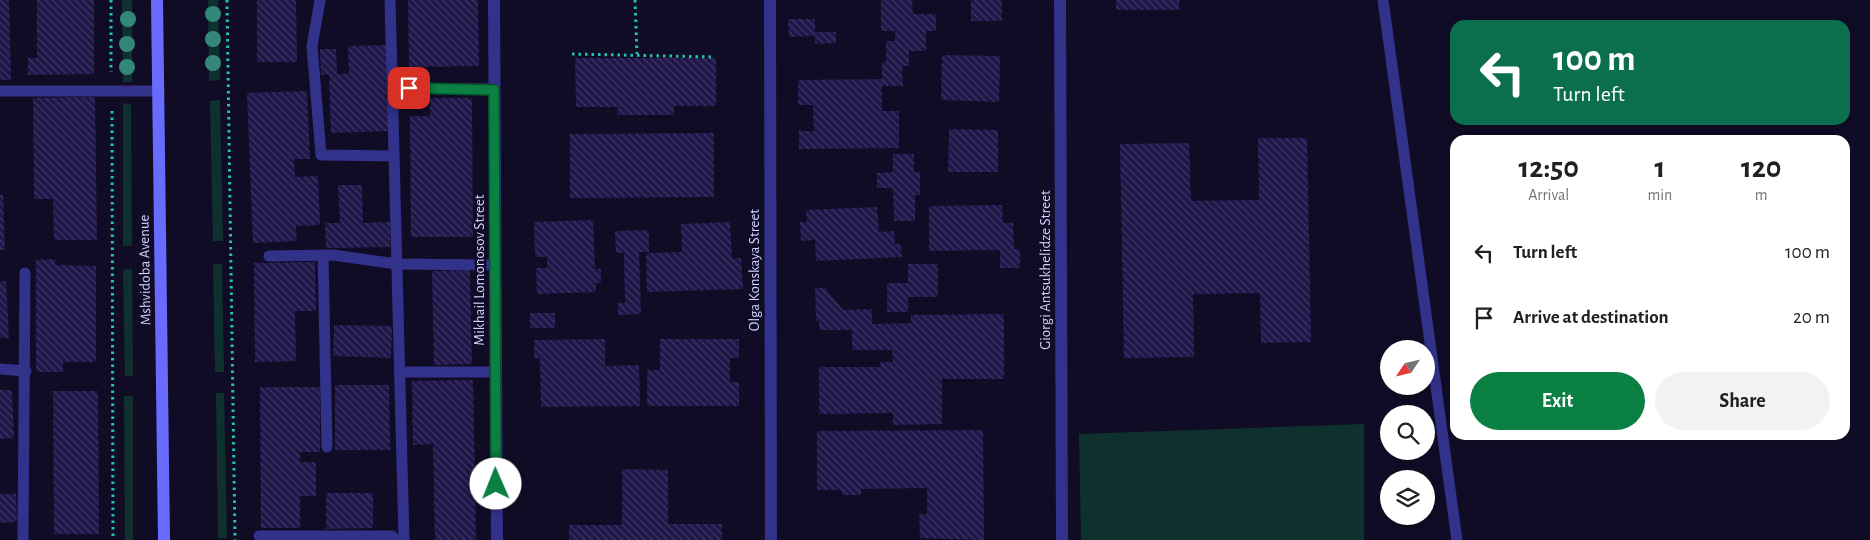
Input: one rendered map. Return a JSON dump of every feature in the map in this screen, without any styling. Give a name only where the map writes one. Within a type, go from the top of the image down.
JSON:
[{"type":"main road","name":"Mshvidoba Avenue","points":[[157,0],[164,540]]},
{"type":"street","name":"Mikhail Lomonosov Street","points":[[494,0],[497,540]]},
{"type":"street","name":"Olga Konskaya Street","points":[[770,0],[771,540]]},
{"type":"street","name":"Giorgi Antsukhelidze Street","points":[[1060,0],[1062,540]]},
{"type":"lane","points":[[320,0],[312,46],[321,155],[394,156]]},
{"type":"lane","points":[[390,0],[404,540]]},
{"type":"lane","points":[[1383,0],[1457,540]]},
{"type":"lane","points":[[392,88],[494,90]]},
{"type":"lane","points":[[0,91],[159,92]]},
{"type":"lane","points":[[269,256],[323,255],[397,264],[496,264]]},
{"type":"lane","points":[[323,255],[327,447]]},
{"type":"lane","points":[[23,540],[26,372],[25,273]]},
{"type":"lane","points":[[0,369],[26,372]]},
{"type":"lane","points":[[400,372],[495,372]]},
{"type":"lane","points":[[260,536],[392,536],[395,540]]},
{"type":"path","points":[[111,0],[113,540]]},
{"type":"path","points":[[227,0],[234,540]]},
{"type":"path","points":[[634,0],[638,54]]},
{"type":"path","points":[[572,54],[715,56]]},
{"type":"green space","points":[[122,0],[132,0],[132,82],[123,82]]},
{"type":"green space","points":[[208,0],[218,0],[220,80],[209,81]]},
{"type":"green space","points":[[220,100],[223,241],[213,241],[210,101]]},
{"type":"green space","points":[[123,103],[131,104],[132,246],[123,246]]},
{"type":"green space","points":[[213,264],[222,264],[224,372],[215,372]]},
{"type":"green space","points":[[132,269],[133,376],[125,376],[123,270]]},
{"type":"green space","points":[[216,393],[224,393],[227,538],[218,538]]},
{"type":"green space","points":[[124,396],[133,396],[133,540],[125,540]]},
{"type":"green space","points":[[1364,424],[1364,540],[1081,540],[1079,434]]},
{"type":"building","points":[[0,0],[9,0],[11,80],[0,80]]},
{"type":"building","points":[[37,0],[94,0],[94,74],[28,75],[28,58],[37,58]]},
{"type":"building","points":[[257,0],[296,0],[297,62],[257,62]]},
{"type":"building","points":[[408,0],[478,0],[479,66],[409,67]]},
{"type":"building","points":[[881,0],[912,0],[913,14],[936,14],[936,31],[926,31],[926,51],[909,51],[909,66],[902,66],[903,86],[882,86],[882,111],[899,111],[899,148],[799,149],[799,131],[814,131],[813,105],[798,105],[798,80],[882,79],[882,63],[886,62],[886,41],[895,41],[895,31],[881,31]]},
{"type":"building","points":[[971,0],[1002,0],[1002,21],[971,21]]},
{"type":"building","points":[[1116,0],[1179,0],[1179,10],[1116,10]]},
{"type":"building","points":[[788,19],[815,19],[815,32],[836,32],[836,43],[815,44],[815,36],[789,37]]},
{"type":"building","points":[[388,45],[390,131],[331,133],[329,74],[321,75],[320,49],[336,49],[337,74],[349,73],[348,46]]},
{"type":"building","points":[[942,55],[1000,56],[999,102],[941,100]]},
{"type":"building","points":[[575,58],[716,58],[716,106],[674,106],[674,115],[617,115],[618,107],[576,107]]},
{"type":"building","points":[[307,91],[310,159],[294,159],[295,177],[318,176],[320,225],[296,226],[297,241],[253,243],[247,93]]},
{"type":"building","points":[[95,97],[97,240],[54,240],[53,199],[34,199],[33,98]]},
{"type":"building","points":[[429,98],[472,98],[473,237],[411,237],[410,116],[430,116]]},
{"type":"building","points":[[949,129],[998,130],[998,172],[948,172]]},
{"type":"building","points":[[714,133],[714,197],[570,198],[570,134]]},
{"type":"building","points":[[1258,138],[1307,138],[1311,342],[1261,343],[1260,293],[1193,294],[1194,357],[1124,358],[1120,144],[1189,143],[1191,201],[1259,200]]},
{"type":"building","points":[[893,154],[914,154],[914,172],[920,172],[920,195],[915,195],[915,221],[894,221],[893,188],[877,188],[877,173],[893,172]]},
{"type":"building","points":[[338,185],[362,185],[363,223],[390,222],[390,247],[326,248],[325,223],[340,223]]},
{"type":"building","points":[[0,195],[3,195],[5,250],[0,250]]},
{"type":"building","points":[[1002,205],[1003,223],[1013,223],[1014,249],[1020,249],[1020,268],[1000,268],[1000,250],[929,251],[929,206]]},
{"type":"building","points":[[877,207],[879,232],[894,231],[895,244],[901,244],[902,257],[816,261],[815,240],[801,241],[800,222],[807,222],[806,210]]},
{"type":"building","points":[[593,220],[595,269],[601,269],[601,283],[596,283],[596,292],[537,294],[536,268],[547,268],[547,257],[535,257],[534,222]]},
{"type":"building","points":[[730,222],[732,259],[741,258],[743,289],[647,292],[646,253],[682,252],[681,224]]},
{"type":"building","points":[[649,230],[649,252],[639,252],[641,314],[618,315],[618,303],[625,303],[624,253],[616,253],[615,231]]},
{"type":"building","points":[[55,259],[55,265],[96,266],[96,362],[63,362],[63,372],[36,372],[36,260]]},
{"type":"building","points":[[315,262],[316,311],[295,311],[296,361],[255,362],[254,263]]},
{"type":"building","points":[[908,264],[938,264],[938,297],[908,297],[908,312],[887,312],[887,283],[908,283]]},
{"type":"building","points":[[470,270],[472,364],[434,365],[432,271]]},
{"type":"building","points":[[0,281],[6,281],[9,338],[0,338]]},
{"type":"building","points":[[815,288],[825,288],[843,310],[872,309],[872,324],[911,323],[911,315],[1004,314],[1004,379],[942,379],[942,424],[893,425],[893,413],[819,414],[819,367],[881,367],[880,362],[893,362],[892,350],[852,350],[852,330],[819,330],[819,321],[816,321]]},
{"type":"building","points":[[530,313],[555,313],[555,328],[530,328]]},
{"type":"building","points":[[334,325],[392,326],[391,358],[333,356]]},
{"type":"building","points":[[605,339],[605,366],[639,365],[640,406],[541,407],[540,358],[534,358],[534,340]]},
{"type":"building","points":[[660,339],[739,339],[739,358],[730,358],[730,382],[739,382],[739,406],[647,406],[647,370],[660,370]]},
{"type":"building","points":[[473,380],[476,540],[435,540],[433,444],[413,445],[412,381]]},
{"type":"building","points":[[335,385],[389,385],[390,450],[335,450]]},
{"type":"building","points":[[260,387],[320,387],[320,452],[300,452],[300,462],[316,462],[316,496],[300,496],[300,528],[261,528]]},
{"type":"building","points":[[0,390],[12,390],[14,438],[0,439]]},
{"type":"building","points":[[53,391],[98,391],[99,534],[54,534]]},
{"type":"building","points":[[983,430],[984,540],[920,538],[919,514],[927,514],[927,488],[861,489],[861,495],[842,495],[841,490],[817,490],[817,431]]},
{"type":"building","points":[[622,469],[668,470],[668,524],[722,524],[722,540],[569,540],[569,525],[622,525]]},
{"type":"building","points":[[326,493],[373,493],[373,528],[326,529]]},
{"type":"building","points":[[0,494],[16,494],[17,522],[0,523]]},
{"type":"route","points":[[409,88],[494,90],[496,484]]}]
